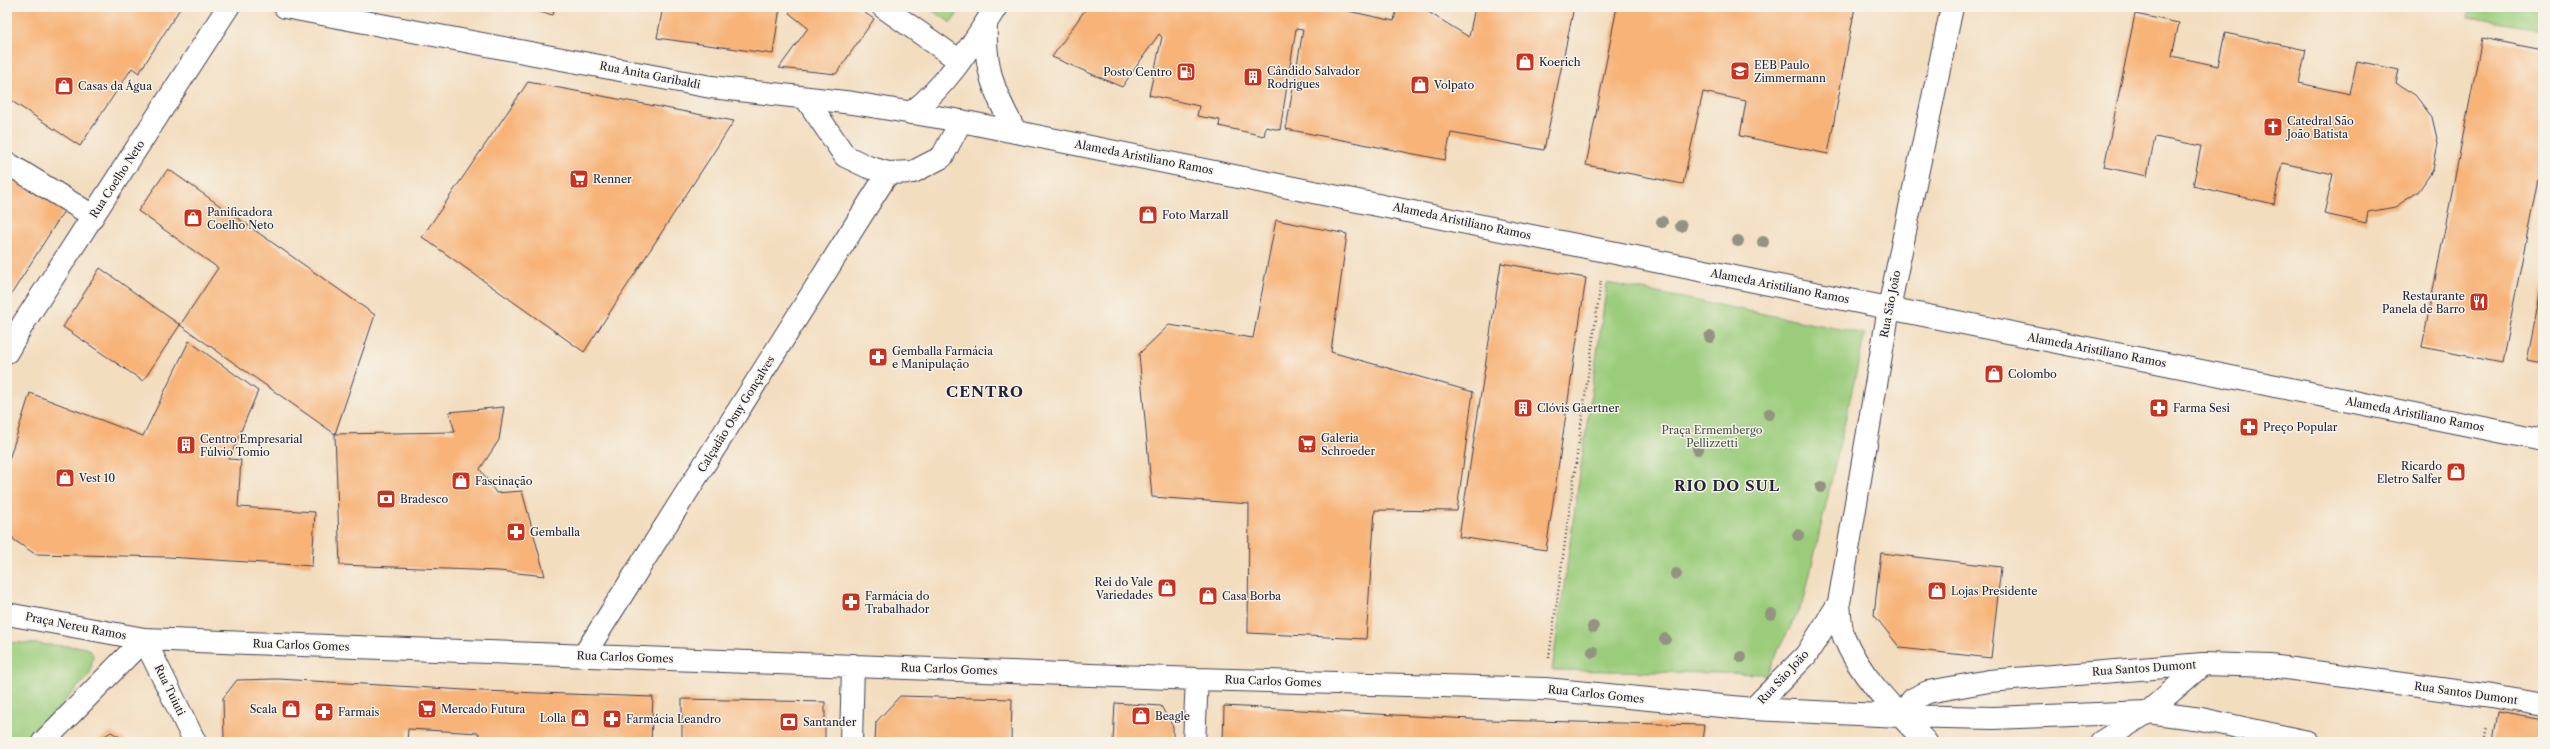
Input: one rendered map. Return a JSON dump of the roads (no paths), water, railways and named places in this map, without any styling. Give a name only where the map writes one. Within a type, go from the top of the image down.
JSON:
[{"type":"street","name":"Rua Coelho Neto","points":[[7,352],[228,7]]},
{"type":"street","name":"Rua Anita Garibaldi","points":[[285,7],[711,87],[807,100],[853,103],[962,121],[1016,132]]},
{"type":"street","points":[[883,7],[960,60]]},
{"type":"street","name":"Rua São João","points":[[1926,742],[1900,716],[1856,662],[1844,636],[1839,603],[1889,308],[1952,7]]},
{"type":"street","points":[[911,113],[933,96],[991,15]]},
{"type":"street","points":[[991,15],[985,48],[988,72],[999,102],[1016,132]]},
{"type":"street","points":[[807,100],[845,156],[868,167],[888,173],[913,172],[942,157],[962,121]]},
{"type":"street","name":"Alameda Aristiliano Ramos","points":[[1016,132],[2543,440]]},
{"type":"street","points":[[7,163],[93,216]]},
{"type":"street","name":"Calçadão Osny Gonçalves","points":[[584,655],[888,173]]},
{"type":"street","name":"Rua São João","points":[[1753,709],[1806,655],[1839,603]]},
{"type":"street","name":"Praça Nereu Ramos","points":[[7,614],[144,639]]},
{"type":"street","points":[[43,742],[144,639]]},
{"type":"street","name":"Rua Carlos Gomes","points":[[144,639],[1197,679],[1545,689],[1753,709]]},
{"type":"street","name":"Rua Tuiuti","points":[[144,639],[195,742]]},
{"type":"street","points":[[2101,742],[2148,712],[2203,664]]},
{"type":"street","name":"Rua Santos Dumont","points":[[1900,716],[1913,699],[1928,692],[1989,681],[2203,664],[2271,666],[2492,696],[2543,705]]},
{"type":"street","points":[[851,742],[853,665]]},
{"type":"street","points":[[1194,742],[1197,679]]},
{"type":"street","points":[[1753,709],[1900,716],[1993,718],[2148,712],[2201,719],[2308,742]]},
{"type":"place","name":"Koerich","points":[[1525,62]]},
{"type":"place","name":"EEB Paulo Zimmermann","points":[[1740,71]]},
{"type":"place","name":"Posto Centro","points":[[1186,72]]},
{"type":"place","name":"Cândido Salvador Rodrigues","points":[[1253,77]]},
{"type":"place","name":"Volpato","points":[[1420,85]]},
{"type":"place","name":"Casas da Água","points":[[64,86]]},
{"type":"place","name":"Catedral São João Batista","points":[[2273,127]]},
{"type":"place","name":"Renner","points":[[579,179]]},
{"type":"place","name":"Foto Marzall","points":[[1148,215]]},
{"type":"place","name":"Panificadora Coelho Neto","points":[[193,218]]},
{"type":"place","name":"Restaurante Panela de Barro","points":[[2479,302]]},
{"type":"place","name":"Gemballa Farmácia e Manipulação","points":[[878,357]]},
{"type":"place","name":"Colombo","points":[[1994,374]]},
{"type":"place","name":"Clóvis Gaertner","points":[[1523,408]]},
{"type":"place","name":"Farma Sesi","points":[[2159,408]]},
{"type":"place","name":"Preço Popular","points":[[2249,427]]},
{"type":"place","name":"Galeria Schroeder","points":[[1307,444]]},
{"type":"place","name":"Centro Empresarial Fúlvio Tomio","points":[[186,445]]},
{"type":"place","name":"Ricardo Eletro Salfer","points":[[2456,472]]},
{"type":"place","name":"Vest 10","points":[[65,478]]},
{"type":"place","name":"Fascinação","points":[[461,481]]},
{"type":"place","name":"Bradesco","points":[[386,499]]},
{"type":"place","name":"Gemballa","points":[[516,532]]},
{"type":"place","name":"Rei do Vale Variedades","points":[[1167,588]]},
{"type":"place","name":"Lojas Presidente","points":[[1937,591]]},
{"type":"place","name":"Casa Borba","points":[[1208,596]]},
{"type":"place","name":"Farmácia do Trabalhador","points":[[851,602]]},
{"type":"place","name":"Scala","points":[[291,709]]},
{"type":"place","name":"Mercado Futura","points":[[427,709]]},
{"type":"place","name":"Farmais","points":[[324,712]]},
{"type":"place","name":"Beagle","points":[[1141,716]]},
{"type":"place","name":"Lolla","points":[[580,718]]},
{"type":"place","name":"Farmácia Leandro","points":[[612,719]]},
{"type":"place","name":"Santander","points":[[789,722]]},
{"type":"district","name":"CENTRO","points":[[985,392]]},
{"type":"district","name":"RIO DO SUL","points":[[1727,486]]},
{"type":"park label","name":"Praça Ermembergo Pellizzetti","points":[[1712,436]]}]
